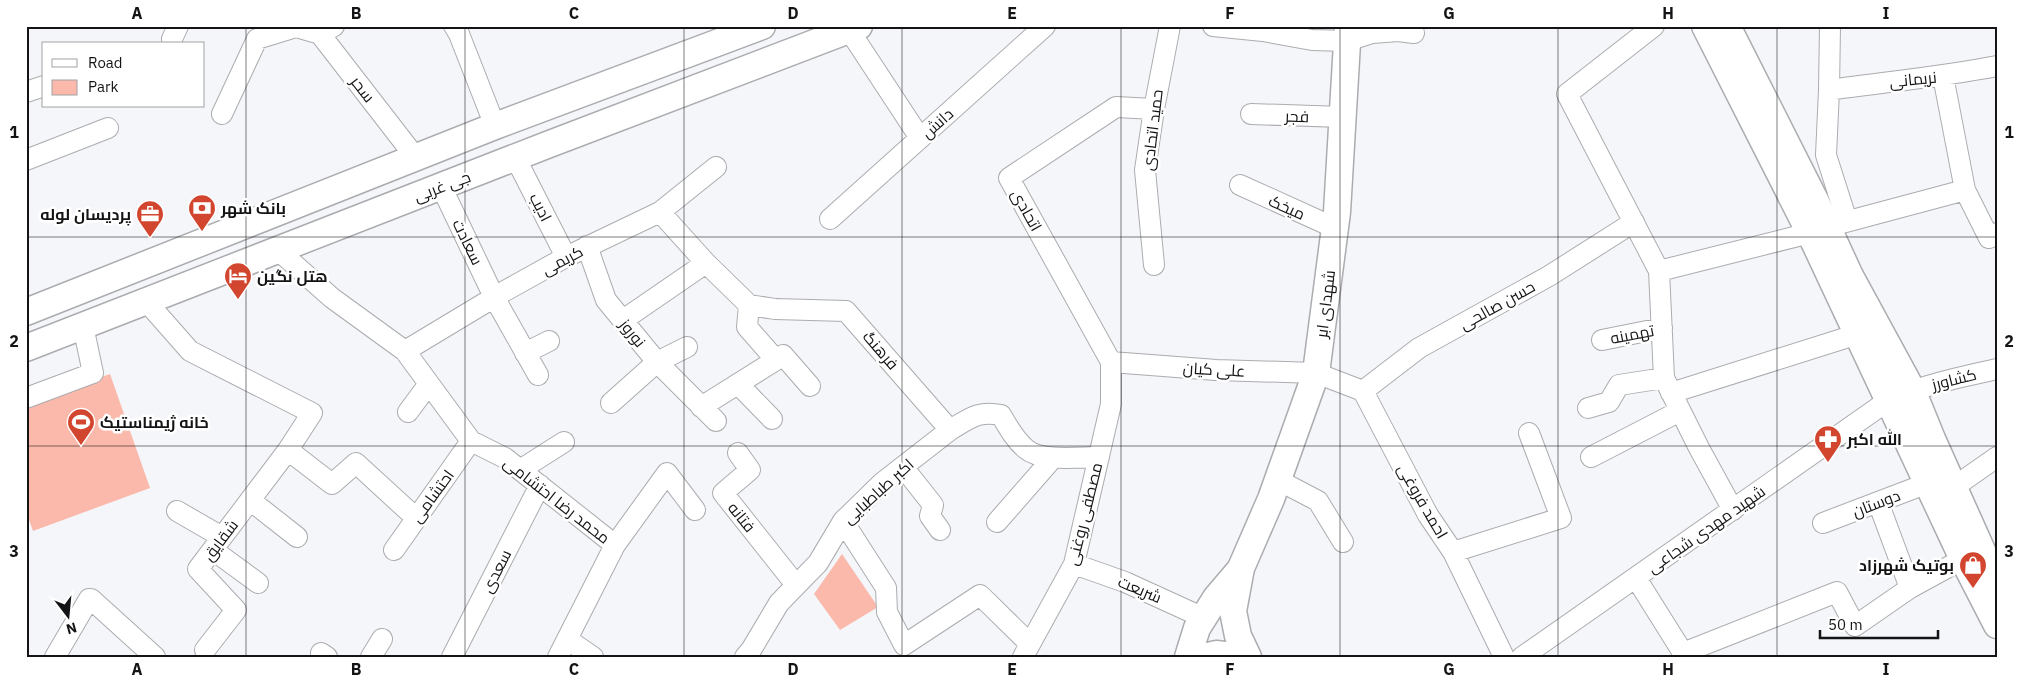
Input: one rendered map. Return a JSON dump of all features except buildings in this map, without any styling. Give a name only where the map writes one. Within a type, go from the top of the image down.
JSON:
[{"type":"main road","points":[[26,312],[495,126],[762,26]]},
{"type":"main road","points":[[1705,26],[1828,227],[1858,334],[1900,395],[1954,487],[1997,584]]},
{"type":"main road","points":[[1727,26],[1869,313],[1900,395],[1928,483],[1963,559],[1997,625]]},
{"type":"main road","name":"جی غربی","points":[[26,348],[515,157],[854,28]]},
{"type":"main road","name":"شهدای ابر","points":[[1241,568],[1278,480],[1316,373],[1335,228],[1348,34]]},
{"type":"main road","points":[[1188,657],[1197,628],[1216,598],[1241,568]]},
{"type":"main road","points":[[1241,568],[1232,611],[1238,636],[1248,657]]},
{"type":"main road","points":[[1204,657],[1216,654],[1239,657]]},
{"type":"street","name":"دانش","points":[[830,220],[1045,26]]},
{"type":"street","name":"حمید اتحادی","points":[[1154,265],[1146,170],[1154,109],[1170,26]]},
{"type":"street","points":[[1213,26],[1263,31],[1312,40],[1348,34],[1398,31],[1414,33]]},
{"type":"street","points":[[1654,26],[1568,94],[1659,271],[1668,385],[1733,510]]},
{"type":"street","points":[[1828,227],[1826,155],[1830,90],[1830,26]]},
{"type":"street","points":[[222,114],[256,39],[264,31],[296,27],[327,30]]},
{"type":"street","points":[[854,28],[920,138]]},
{"type":"street","points":[[461,29],[495,126]]},
{"type":"street","name":"سحر","points":[[327,30],[416,158]]},
{"type":"street","name":"نریمانی","points":[[1830,90],[1926,76],[1943,76],[1997,66]]},
{"type":"street","points":[[1943,76],[1965,190],[1989,238],[1997,233]]},
{"type":"street","points":[[26,92],[42,87]]},
{"type":"street","name":"اتحادی","points":[[1111,362],[1009,178],[1116,107],[1154,109]]},
{"type":"street","name":"فجر","points":[[1251,114],[1343,117]]},
{"type":"street","points":[[26,160],[108,128]]},
{"type":"street","name":"ادیب","points":[[515,157],[566,257]]},
{"type":"street","name":"کریمی","points":[[405,351],[494,297],[566,257],[660,212],[716,167]]},
{"type":"street","name":"میخک","points":[[1240,185],[1335,228]]},
{"type":"street","name":"سعادت","points":[[441,186],[494,297],[538,375]]},
{"type":"street","points":[[1659,271],[1965,190]]},
{"type":"street","points":[[660,212],[706,263],[749,305],[747,327],[784,355],[810,386]]},
{"type":"street","name":"حسن صالحی","points":[[1363,391],[1419,348],[1549,276],[1634,222]]},
{"type":"street","name":"نوروز","points":[[587,246],[606,300],[657,362],[716,421]]},
{"type":"street","name":"محمد رضا احتشامی","points":[[278,250],[332,298],[405,351],[471,442],[505,458],[614,545],[558,657]]},
{"type":"street","points":[[623,320],[706,263]]},
{"type":"street","name":"شقایق","points":[[146,301],[190,351],[312,413],[288,450],[198,569],[236,610],[205,650]]},
{"type":"street","name":"فرهنگ","points":[[749,305],[775,309],[846,311],[950,430]]},
{"type":"street","points":[[26,398],[93,373],[83,326]]},
{"type":"street","name":"تهمینه","points":[[1602,340],[1662,328]]},
{"type":"street","points":[[1588,408],[1609,402],[1619,385],[1668,385],[1858,334]]},
{"type":"street","points":[[525,353],[549,341]]},
{"type":"street","points":[[611,403],[657,362],[686,348]]},
{"type":"street","points":[[701,407],[784,355]]},
{"type":"street","name":"علی کیان","points":[[1111,362],[1216,370],[1316,373]]},
{"type":"street","name":"مصطفی روغنی","points":[[1026,650],[1074,564],[1111,404],[1111,362]]},
{"type":"street","name":"کشاورز","points":[[1900,395],[1945,381],[1997,369]]},
{"type":"street","points":[[1316,373],[1363,391]]},
{"type":"street","points":[[738,384],[772,419]]},
{"type":"street","points":[[408,412],[428,385]]},
{"type":"street","name":"احمد فروغی","points":[[1363,391],[1428,515],[1453,552],[1504,657]]},
{"type":"street","name":"شهید مهدی شجاعی","points":[[1522,657],[1549,649],[1636,578],[1900,395]]},
{"type":"street","points":[[1591,457],[1680,411]]},
{"type":"street","points":[[950,430],[973,417],[988,412],[1001,415],[1014,436],[1028,451],[1053,458],[1099,457]]},
{"type":"street","name":"اکبر طباطبایی","points":[[752,654],[779,603],[818,563],[843,521],[882,483],[950,430]]},
{"type":"street","points":[[1453,552],[1560,518],[1529,433]]},
{"type":"street","name":"احتشامی","points":[[394,550],[471,442]]},
{"type":"street","points":[[520,470],[564,442]]},
{"type":"street","points":[[288,450],[332,484],[356,464],[416,518]]},
{"type":"street","name":"فتانه","points":[[738,453],[750,470],[723,493],[796,585]]},
{"type":"street","points":[[1954,487],[1997,457]]},
{"type":"street","points":[[997,522],[1053,458]]},
{"type":"street","points":[[903,467],[933,504],[930,516],[940,530]]},
{"type":"street","points":[[614,545],[667,473],[695,510]]},
{"type":"street","points":[[1278,480],[1318,501],[1343,542]]},
{"type":"street","name":"دوستان","points":[[1823,523],[1928,483]]},
{"type":"street","name":"سعدی","points":[[452,657],[540,485]]},
{"type":"street","points":[[250,500],[297,537]]},
{"type":"street","points":[[1878,502],[1910,588]]},
{"type":"street","points":[[177,511],[217,544],[258,584]]},
{"type":"street","points":[[843,521],[886,588],[887,612],[904,644],[980,595],[1026,650]]},
{"type":"street","points":[[1636,578],[1681,655],[1837,592],[1855,626],[1910,588],[1963,559]]},
{"type":"street","name":"شریعت","points":[[1074,564],[1125,582],[1204,618]]},
{"type":"street","points":[[54,657],[88,599],[91,599],[154,657]]},
{"type":"street","points":[[567,638],[593,657]]},
{"type":"street","points":[[371,657],[382,639]]},
{"type":"green space","name":"خانه ژیمناستیک","points":[[110,374],[150,488],[33,531],[26,511],[26,404]]},
{"type":"green space","points":[[842,554],[878,607],[840,630],[814,594]]},
{"type":"place","name":"بانک شهر","points":[[202,232]]},
{"type":"place","name":"پردیسان لوله","points":[[150,238]]},
{"type":"place","name":"هتل نگین","points":[[238,300]]},
{"type":"place","name":"خانه ژیمناستیک","points":[[81,446]]},
{"type":"place","name":"الله اکبر","points":[[1828,463]]},
{"type":"place","name":"بوتیک شهرزاد","points":[[1973,589]]}]
